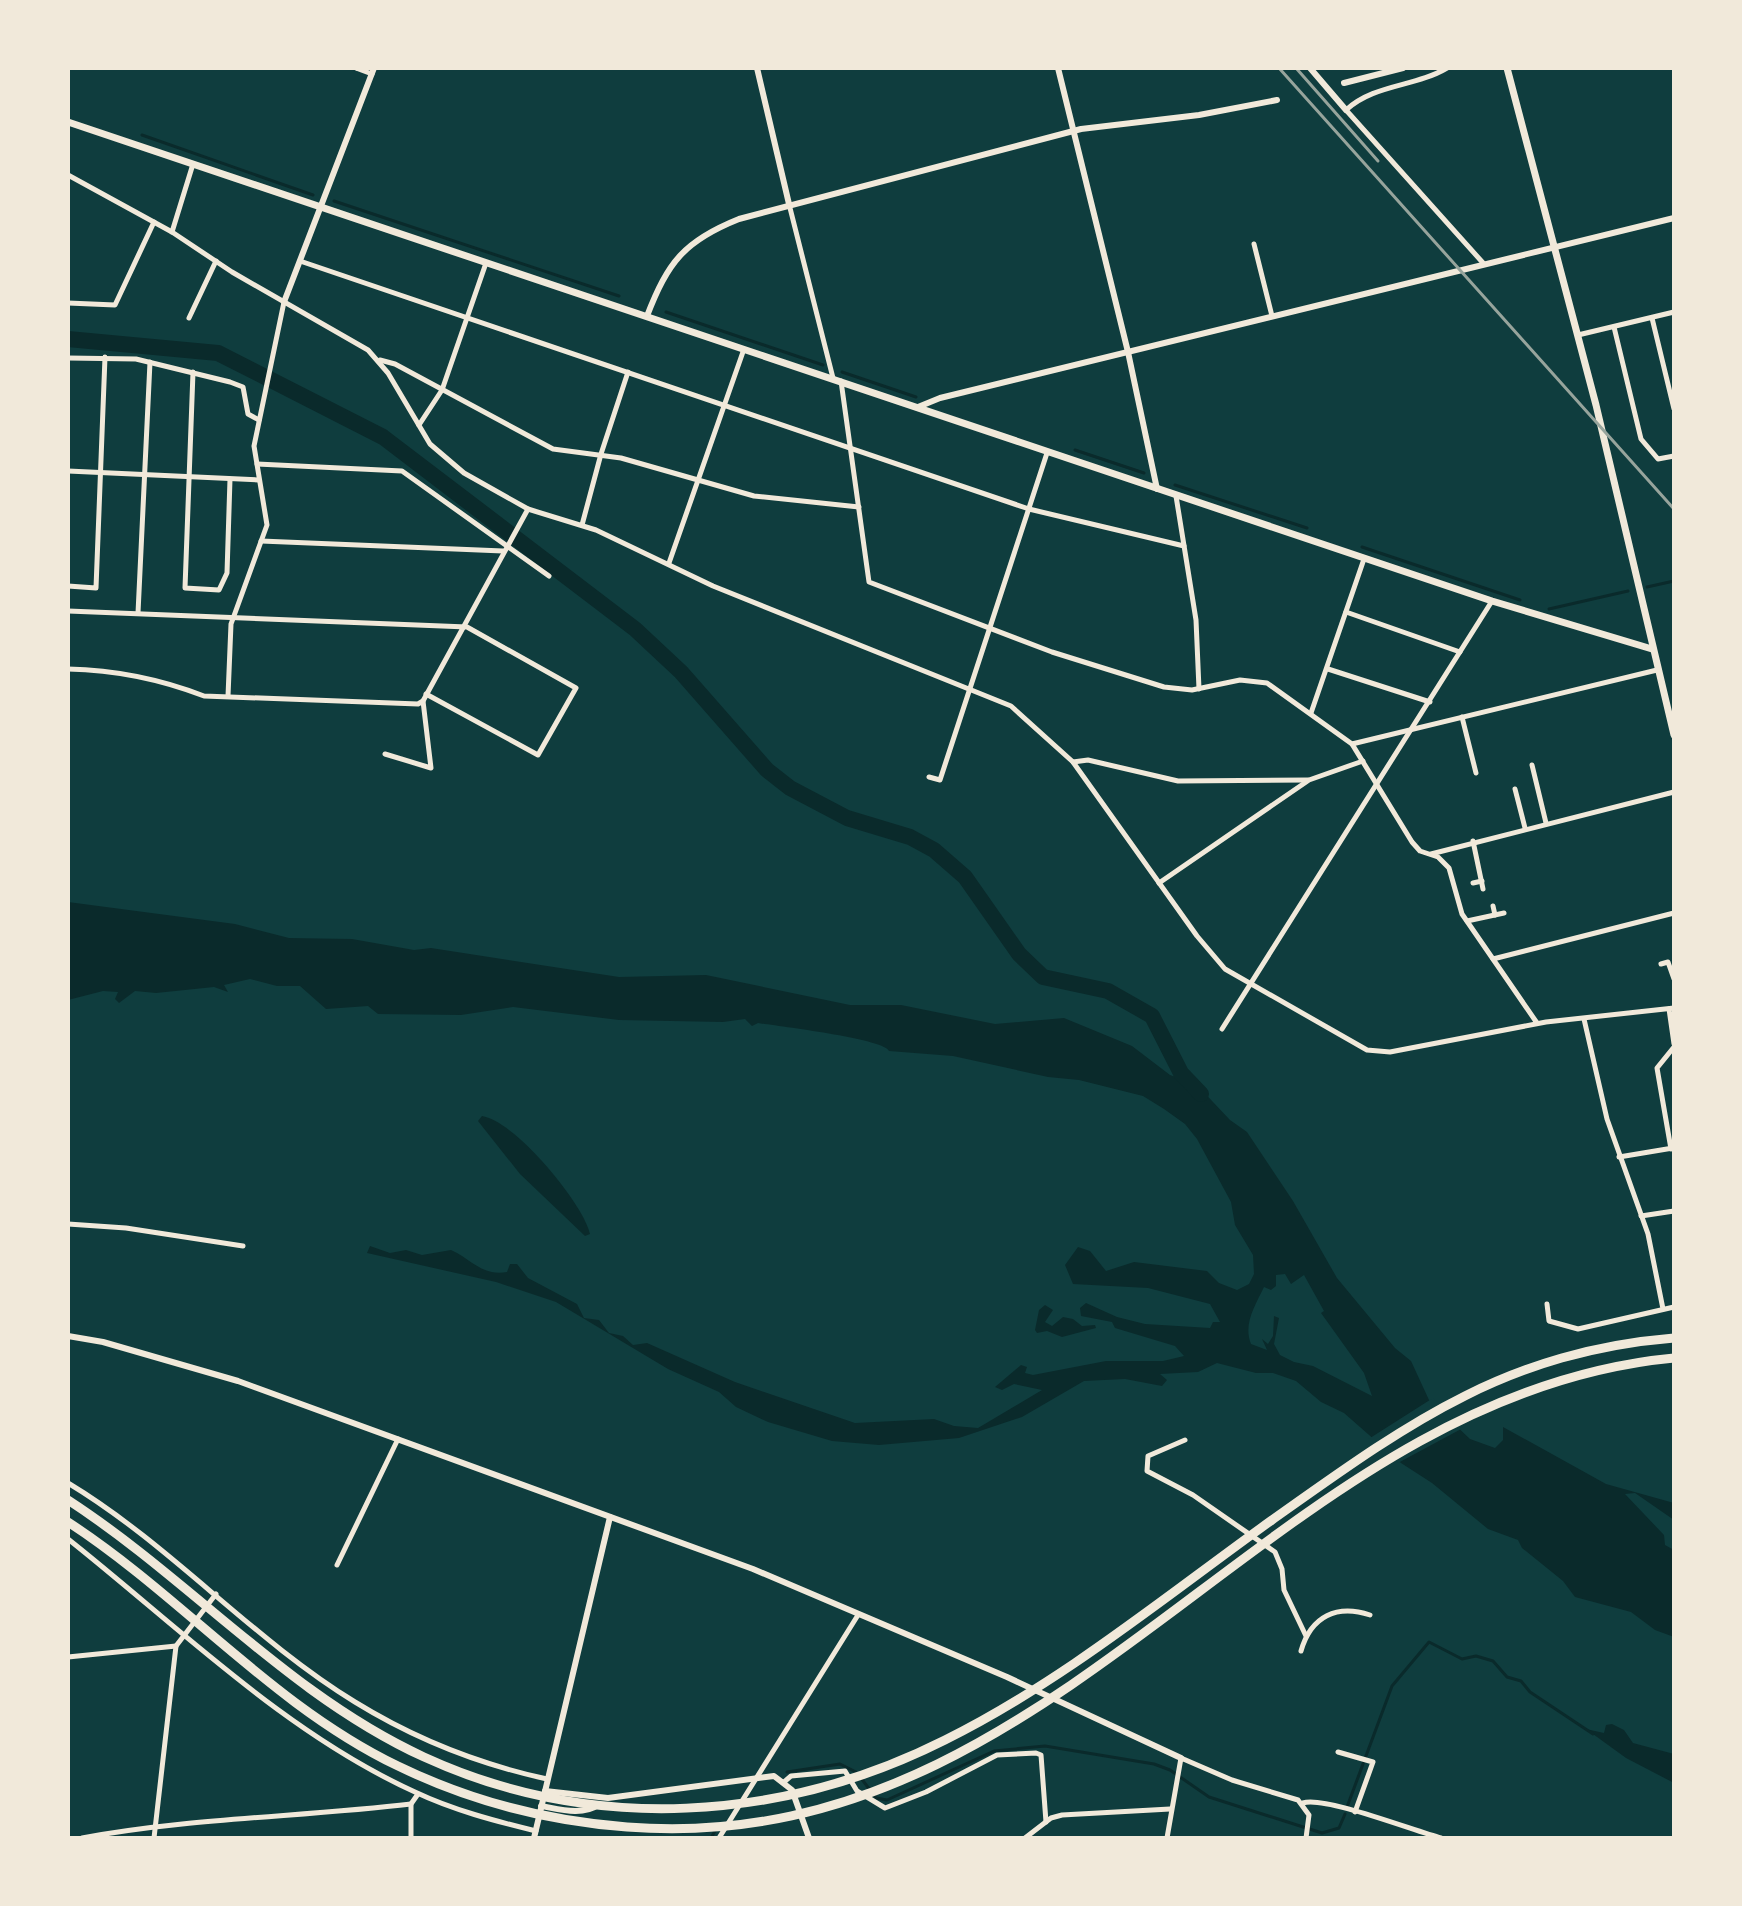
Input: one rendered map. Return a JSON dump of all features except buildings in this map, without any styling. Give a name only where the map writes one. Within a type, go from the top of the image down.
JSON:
[{"type":"highway","points":[[68,1500],[126,1541],[330,1704],[427,1759],[482,1780],[565,1801],[645,1809],[722,1807],[761,1802],[839,1784],[910,1757],[983,1720],[1069,1666],[1366,1453],[1466,1393],[1554,1359],[1618,1344],[1674,1338]]},
{"type":"highway","points":[[68,1522],[116,1556],[279,1691],[342,1735],[408,1771],[477,1799],[563,1819],[647,1829],[722,1827],[805,1814],[919,1775],[1030,1712],[1339,1492],[1431,1433],[1492,1403],[1550,1381],[1618,1365],[1674,1358]]},
{"type":"main road","points":[[1507,68],[1578,335],[1674,735]]},
{"type":"main road","points":[[68,122],[744,347],[1364,559],[1652,649]]},
{"type":"street","points":[[228,696],[234,618],[267,525],[254,446],[271,359],[284,302],[373,71],[356,68]]},
{"type":"street","points":[[757,68],[789,204],[837,379],[869,582],[1052,652],[1164,687],[1199,689],[1256,681],[1279,690],[1352,744],[1417,848],[1449,868],[1467,921],[1537,1023]]},
{"type":"street","points":[[1058,68],[1128,352],[1157,489]]},
{"type":"street","points":[[1310,68],[1484,264]]},
{"type":"street","points":[[1344,83],[1403,68]]},
{"type":"street","points":[[1346,110],[1368,94],[1427,79],[1447,68]]},
{"type":"street","points":[[647,316],[670,264],[695,240],[739,219],[1073,131],[1199,115],[1277,100]]},
{"type":"street","points":[[172,232],[193,164]]},
{"type":"street","points":[[68,175],[172,232],[379,360],[395,364],[553,449],[601,454],[754,496],[859,507]]},
{"type":"street","points":[[918,407],[1272,316],[1674,218]]},
{"type":"street","points":[[68,303],[115,305],[154,222]]},
{"type":"street","points":[[1254,244],[1272,316]]},
{"type":"street","points":[[189,318],[216,261]]},
{"type":"street","points":[[300,261],[1029,509],[1184,546]]},
{"type":"street","points":[[419,426],[442,390],[486,263]]},
{"type":"street","points":[[1578,335],[1674,312]]},
{"type":"street","points":[[1652,318],[1674,409]]},
{"type":"street","points":[[1614,327],[1641,439],[1658,459],[1674,456]]},
{"type":"street","points":[[669,563],[744,347]]},
{"type":"street","points":[[68,358],[105,357],[150,362],[243,387],[247,411],[251,418],[259,420]]},
{"type":"street","points":[[68,586],[96,588],[105,357]]},
{"type":"street","points":[[379,360],[419,426],[447,461],[528,509],[582,525],[735,595],[969,687],[1020,712],[1041,736],[1073,762],[1210,954],[1230,974],[1373,1052],[1390,1052],[1537,1023],[1672,1009],[1674,1043],[1657,1068],[1672,1148],[1619,1157]]},
{"type":"street","points":[[138,613],[150,362]]},
{"type":"street","points":[[193,372],[185,588],[219,590],[227,573],[230,479]]},
{"type":"street","points":[[582,525],[628,372]]},
{"type":"street","points":[[929,777],[940,780],[1047,453]]},
{"type":"street","points":[[257,464],[402,471],[505,548],[549,576]]},
{"type":"street","points":[[68,471],[259,480]]},
{"type":"street","points":[[1176,496],[1196,620],[1199,689]]},
{"type":"street","points":[[68,669],[108,671],[178,686],[204,696],[418,704],[425,698],[528,509]]},
{"type":"street","points":[[261,541],[505,548]]},
{"type":"street","points":[[1311,713],[1364,559]]},
{"type":"street","points":[[1222,1029],[1492,601]]},
{"type":"street","points":[[68,611],[462,628],[576,688],[538,755],[425,698]]},
{"type":"street","points":[[1346,612],[1460,652]]},
{"type":"street","points":[[1328,669],[1430,702]]},
{"type":"street","points":[[1352,744],[1657,670]]},
{"type":"street","points":[[385,754],[431,768],[425,698]]},
{"type":"street","points":[[1462,717],[1476,773]]},
{"type":"street","points":[[1073,762],[1088,760],[1178,781],[1309,780]]},
{"type":"street","points":[[1159,883],[1309,780],[1363,761]]},
{"type":"street","points":[[1532,765],[1546,823]]},
{"type":"street","points":[[1515,789],[1525,828]]},
{"type":"street","points":[[1430,854],[1674,792]]},
{"type":"street","points":[[1473,841],[1483,889]]},
{"type":"street","points":[[1473,883],[1482,881]]},
{"type":"street","points":[[1493,906],[1495,915]]},
{"type":"street","points":[[1467,921],[1504,913]]},
{"type":"street","points":[[1493,959],[1674,913]]},
{"type":"street","points":[[1661,964],[1671,961],[1674,979]]},
{"type":"street","points":[[1584,1019],[1619,1157],[1641,1216],[1663,1309]]},
{"type":"street","points":[[1641,1216],[1674,1211]]},
{"type":"street","points":[[68,1224],[126,1228],[243,1246]]},
{"type":"street","points":[[1547,1304],[1549,1321],[1578,1329],[1674,1307]]},
{"type":"street","points":[[68,1336],[189,1365],[753,1569],[1007,1677],[1232,1780],[1289,1796],[1303,1803],[1309,1815],[1307,1831]]},
{"type":"street","points":[[337,1565],[398,1439]]},
{"type":"street","points":[[1185,1440],[1148,1456],[1147,1471],[1193,1495],[1275,1552],[1282,1569],[1284,1590],[1306,1636]]},
{"type":"street","points":[[68,1483],[134,1527],[306,1667],[385,1719],[454,1753],[547,1779]]},
{"type":"street","points":[[68,1539],[294,1721],[352,1760],[418,1794],[535,1835],[610,1517]]},
{"type":"street","points":[[154,1838],[176,1646],[216,1594]]},
{"type":"street","points":[[1301,1651],[1306,1636],[1331,1613],[1354,1610],[1370,1615]]},
{"type":"street","points":[[719,1838],[858,1615]]},
{"type":"street","points":[[68,1657],[176,1646]]},
{"type":"street","points":[[1338,1752],[1371,1760],[1355,1812]]},
{"type":"street","points":[[784,1782],[791,1776],[845,1771],[857,1791],[885,1808],[926,1792],[997,1755],[1036,1753],[1041,1755],[1046,1822]]},
{"type":"street","points":[[1167,1838],[1181,1758]]},
{"type":"street","points":[[545,1791],[608,1798],[774,1776],[792,1790],[809,1838]]},
{"type":"street","points":[[411,1838],[411,1804],[418,1794]]},
{"type":"street","points":[[541,1806],[591,1810],[608,1798]]},
{"type":"street","points":[[1303,1803],[1310,1801],[1355,1812],[1441,1838]]},
{"type":"street","points":[[82,1838],[155,1824],[321,1815],[411,1804]]},
{"type":"street","points":[[1025,1838],[1046,1822],[1062,1815],[1170,1809]]},
{"type":"street","points":[[1041,1828],[1043,1838]]},
{"type":"water","points":[[68,902],[235,924],[289,938],[352,939],[414,950],[431,948],[619,977],[706,975],[850,1005],[901,1005],[995,1024],[1064,1018],[1132,1046],[1170,1075],[1196,1084],[1230,1120],[1247,1132],[1293,1201],[1337,1278],[1395,1348],[1411,1361],[1429,1400],[1470,1439],[1495,1448],[1503,1440],[1503,1427],[1606,1484],[1674,1503],[1674,1520],[1635,1493],[1625,1494],[1664,1535],[1665,1545],[1674,1550],[1674,1637],[1655,1630],[1631,1612],[1575,1597],[1563,1581],[1522,1548],[1518,1540],[1488,1529],[1432,1483],[1401,1463],[1344,1413],[1321,1402],[1296,1381],[1273,1373],[1256,1373],[1217,1363],[1198,1372],[1160,1374],[1167,1380],[1162,1386],[1125,1379],[1084,1381],[1022,1417],[959,1438],[879,1445],[832,1441],[768,1422],[736,1407],[719,1392],[668,1369],[556,1302],[496,1282],[367,1253],[370,1246],[390,1253],[406,1250],[422,1255],[451,1250],[490,1272],[498,1273],[507,1272],[510,1264],[517,1264],[528,1278],[577,1304],[584,1318],[599,1320],[609,1333],[623,1336],[633,1345],[647,1343],[735,1382],[855,1423],[934,1419],[954,1426],[978,1428],[1042,1390],[1014,1384],[1002,1390],[995,1387],[1021,1365],[1027,1367],[1025,1373],[1033,1375],[1106,1361],[1163,1361],[1184,1356],[1175,1346],[1115,1328],[1112,1322],[1081,1316],[1080,1308],[1086,1303],[1117,1317],[1145,1324],[1210,1328],[1213,1322],[1220,1322],[1210,1304],[1148,1288],[1073,1284],[1065,1265],[1078,1247],[1090,1251],[1106,1271],[1134,1262],[1207,1271],[1219,1283],[1237,1290],[1249,1284],[1254,1274],[1253,1255],[1235,1225],[1231,1202],[1197,1139],[1185,1124],[1143,1096],[1079,1080],[1048,1077],[953,1056],[889,1051],[870,1042],[829,1034],[758,1023],[752,1026],[745,1019],[723,1022],[619,1020],[513,1007],[461,1015],[378,1014],[368,1006],[326,1009],[300,986],[277,986],[250,979],[224,985],[228,992],[214,987],[156,993],[135,991],[119,1003],[115,999],[118,992],[103,991],[68,1000]],"holes":[[[1285,1274],[1291,1284],[1304,1275],[1324,1311],[1321,1313],[1364,1373],[1372,1396],[1313,1366],[1280,1355],[1274,1344],[1279,1318],[1274,1316],[1273,1336],[1268,1344],[1262,1339],[1267,1350],[1251,1344],[1249,1322],[1264,1287],[1271,1290],[1276,1286],[1276,1275]]]},
{"type":"water","points":[[482,1116],[512,1132],[546,1165],[575,1203],[590,1234],[585,1236],[520,1174],[478,1121]]},
{"type":"water","points":[[1045,1305],[1053,1310],[1045,1322],[1052,1326],[1063,1317],[1073,1319],[1082,1326],[1095,1325],[1096,1328],[1062,1337],[1047,1331],[1037,1333],[1039,1310]]},
{"type":"water","points":[[1612,1724],[1624,1730],[1633,1743],[1674,1754],[1674,1783],[1626,1758],[1586,1729],[1604,1733],[1606,1725]]},
{"type":"pier","points":[[1433,1398],[1463,1428],[1396,1464],[1367,1440]]},
{"type":"waterway","points":[[142,135],[313,195]]},
{"type":"waterway","points":[[334,201],[619,296]]},
{"type":"waterway","points":[[666,312],[823,365]]},
{"type":"waterway","points":[[68,339],[218,353],[383,437],[635,629],[681,672],[767,770],[790,788],[847,818],[910,837],[934,850],[965,877],[1019,954],[1043,977],[1108,991],[1152,1016],[1181,1073],[1201,1094]]},
{"type":"waterway","points":[[842,372],[916,397]]},
{"type":"waterway","points":[[1075,450],[1144,473]]},
{"type":"waterway","points":[[1175,485],[1307,528]]},
{"type":"waterway","points":[[1362,547],[1520,600]]},
{"type":"waterway","points":[[1647,587],[1674,581]]},
{"type":"waterway","points":[[1549,609],[1628,591]]},
{"type":"waterway","points":[[1347,1807],[1392,1686],[1429,1642],[1462,1659],[1476,1656],[1493,1661],[1507,1677],[1521,1681],[1530,1692],[1593,1734]]},
{"type":"waterway","points":[[861,1778],[876,1798],[887,1800],[994,1751],[1045,1746],[1154,1764],[1170,1770],[1209,1797],[1322,1833],[1339,1828],[1345,1814]]},
{"type":"waterway","points":[[787,1772],[840,1764],[856,1772]]},
{"type":"waterway","points":[[711,1838],[719,1824]]},
{"type":"railway","points":[[1279,68],[1674,509]]},
{"type":"railway","points":[[1296,68],[1378,161]]}]
